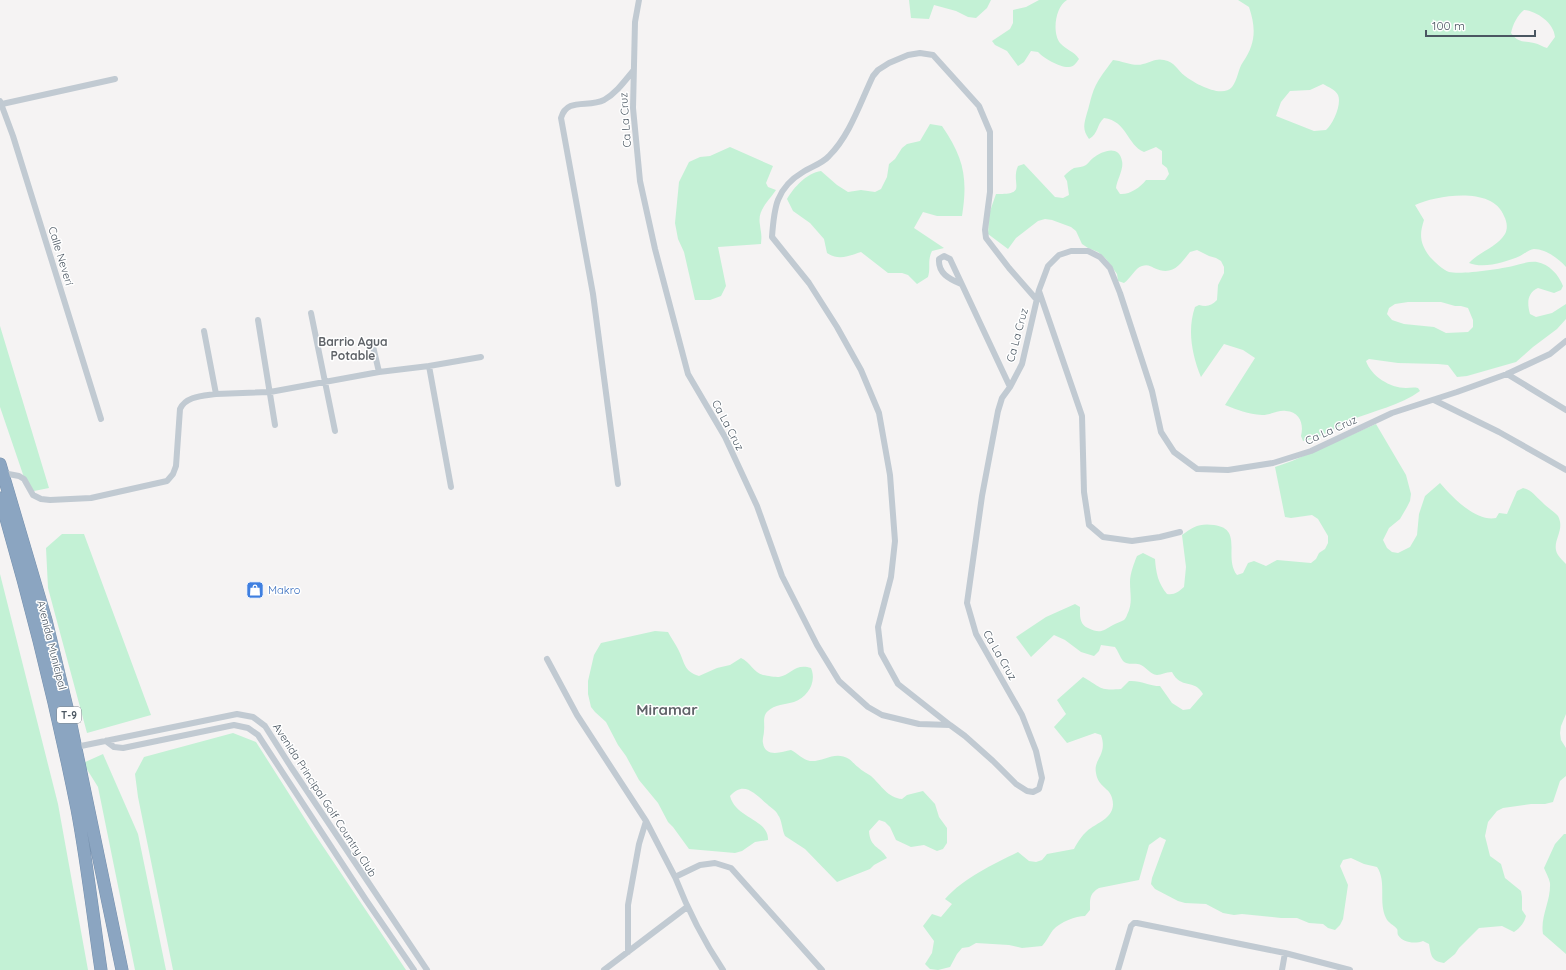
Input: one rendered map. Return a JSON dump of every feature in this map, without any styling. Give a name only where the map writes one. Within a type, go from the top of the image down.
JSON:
[{"type":"highway","name":"Avenida Municipal","points":[[1,469],[46,620],[76,747],[122,970]]},
{"type":"highway","name":"Avenida Municipal","points":[[0,498],[35,620],[77,809],[90,886],[101,970]]},
{"type":"street","name":"Ca La Cruz","points":[[639,0],[635,22],[633,108],[640,181],[655,249],[688,374],[725,437],[751,492],[782,576],[817,645],[839,681],[868,707],[882,715],[919,724],[950,725],[965,736],[1016,784],[1027,792],[1033,792],[1039,789],[1042,778],[1036,751],[1022,715],[976,634],[967,603],[982,496],[998,411],[1002,398],[1010,387],[1022,364],[1039,290],[1048,266],[1059,255],[1071,251],[1088,251],[1100,257],[1110,268],[1120,293],[1152,391],[1161,432],[1174,452],[1197,469],[1228,470],[1273,463],[1311,451],[1392,413],[1507,374],[1550,354],[1566,341]]},
{"type":"street","points":[[950,725],[898,684],[881,652],[878,627],[891,578],[895,541],[890,475],[878,413],[861,370],[837,327],[809,283],[772,237],[776,203],[787,184],[801,173],[828,157],[845,136],[872,76],[878,70],[890,63],[908,56],[920,53],[933,55],[979,106],[990,132],[990,192],[985,230],[986,238],[1009,268],[1037,300]]},
{"type":"street","points":[[618,484],[593,294],[561,118],[564,110],[568,107],[602,101],[616,91],[633,71]]},
{"type":"street","points":[[1,102],[115,79]]},
{"type":"street","name":"Calle Neverí","points":[[1,102],[101,419]]},
{"type":"street","points":[[961,284],[944,275],[939,267],[939,259],[944,256],[950,259],[1010,387]]},
{"type":"street","points":[[1039,290],[1082,416],[1084,492],[1090,525],[1104,537],[1132,541],[1160,537],[1180,532]]},
{"type":"street","points":[[311,313],[324,383],[335,431]]},
{"type":"street","points":[[258,320],[275,425]]},
{"type":"street","points":[[204,331],[216,394]]},
{"type":"street","points":[[372,342],[379,372]]},
{"type":"street","points":[[1,469],[24,479],[34,495],[41,499],[50,500],[91,498],[167,481],[173,474],[176,466],[180,409],[183,403],[188,400],[216,394],[270,392],[379,372],[429,366],[481,357]]},
{"type":"street","points":[[429,366],[451,487]]},
{"type":"street","points":[[1507,374],[1566,410]]},
{"type":"street","points":[[1434,400],[1498,432],[1566,470]]},
{"type":"street","points":[[547,659],[577,715],[646,821],[675,877],[687,907],[707,946],[723,970]]},
{"type":"street","name":"Avenida Principal Golf Country Club","points":[[106,741],[237,714],[253,717],[265,726],[427,970]]},
{"type":"street","name":"Avenida Principal Golf Country Club","points":[[106,741],[114,747],[123,748],[234,725],[248,728],[258,735],[366,900],[414,970]]},
{"type":"street","points":[[76,747],[106,741]]},
{"type":"street","points":[[628,952],[628,905],[639,844],[646,821]]},
{"type":"street","points":[[675,877],[700,865],[715,863],[731,868],[822,970]]},
{"type":"street","points":[[604,970],[687,907]]},
{"type":"street","points":[[1118,970],[1131,926],[1137,922],[1285,953],[1350,970]]},
{"type":"street","points":[[1282,970],[1285,953]]},
{"type":"green space","points":[[909,0],[991,0],[987,8],[976,18],[968,17],[956,11],[934,5],[929,19],[911,18]]},
{"type":"green space","points":[[1039,0],[1067,0],[1063,3],[1057,14],[1056,33],[1060,43],[1075,54],[1079,59],[1072,66],[1066,67],[1057,64],[1048,60],[1038,52],[1031,51],[1024,62],[1018,66],[1007,51],[995,45],[992,41],[1010,29],[1013,23],[1013,10],[1026,7]]},
{"type":"green space","points":[[1238,0],[1566,0],[1566,267],[1552,255],[1539,249],[1531,250],[1520,256],[1495,264],[1475,265],[1469,263],[1502,239],[1505,234],[1507,230],[1506,223],[1504,216],[1498,207],[1489,200],[1464,196],[1437,198],[1415,205],[1424,220],[1421,230],[1421,239],[1424,248],[1439,266],[1449,272],[1462,273],[1499,269],[1534,262],[1546,265],[1553,271],[1563,286],[1561,290],[1554,293],[1538,288],[1534,290],[1530,296],[1528,306],[1530,314],[1536,317],[1552,313],[1566,304],[1566,319],[1557,329],[1516,362],[1467,376],[1457,377],[1448,365],[1398,363],[1369,359],[1366,361],[1368,366],[1372,372],[1382,380],[1394,386],[1418,388],[1420,391],[1396,404],[1351,420],[1322,435],[1303,441],[1301,436],[1302,427],[1300,419],[1291,412],[1283,411],[1262,415],[1243,412],[1225,405],[1255,358],[1243,350],[1224,344],[1201,377],[1193,351],[1191,325],[1195,307],[1199,305],[1209,306],[1217,300],[1218,285],[1224,273],[1224,267],[1221,261],[1197,250],[1190,252],[1179,265],[1171,270],[1166,271],[1144,265],[1135,271],[1124,283],[1118,281],[1117,274],[1106,259],[1098,252],[1082,244],[1076,231],[1071,227],[1052,220],[1045,219],[1038,221],[1016,238],[1008,249],[988,234],[989,214],[996,194],[1012,193],[1015,190],[1016,172],[1018,166],[1024,164],[1055,197],[1063,198],[1069,195],[1067,181],[1064,176],[1074,168],[1085,166],[1097,155],[1110,150],[1117,152],[1122,161],[1122,167],[1116,188],[1120,194],[1134,190],[1141,186],[1146,180],[1165,180],[1169,174],[1167,168],[1162,164],[1162,151],[1156,147],[1144,152],[1138,149],[1122,128],[1112,120],[1104,118],[1092,137],[1089,139],[1084,129],[1084,123],[1096,85],[1113,60],[1140,65],[1161,60],[1171,62],[1182,74],[1201,86],[1215,91],[1227,90],[1234,84],[1241,65],[1250,48],[1254,35],[1253,22],[1249,7]],"holes":[[[1524,10],[1539,15],[1552,27],[1555,37],[1547,48],[1536,43],[1519,40],[1511,33],[1516,20]],[[1323,84],[1338,95],[1339,103],[1336,114],[1326,130],[1314,131],[1276,116],[1281,102],[1290,91],[1310,90]],[[1408,302],[1441,302],[1468,308],[1473,320],[1473,327],[1468,332],[1446,333],[1434,327],[1404,324],[1392,320],[1387,314],[1389,308],[1395,304]]]},
{"type":"green space","points":[[930,124],[942,126],[960,159],[964,179],[964,203],[962,216],[937,216],[923,212],[914,228],[944,248],[932,251],[928,277],[917,284],[908,275],[902,273],[888,273],[861,252],[840,257],[827,253],[824,239],[810,223],[793,211],[787,199],[793,190],[801,181],[816,172],[821,171],[837,185],[848,192],[861,190],[875,192],[881,189],[887,177],[889,164],[907,144],[920,141]]},
{"type":"green space","points":[[730,147],[773,166],[766,183],[768,187],[776,190],[764,206],[760,215],[761,244],[718,247],[726,286],[721,296],[710,300],[695,300],[684,252],[678,239],[675,223],[679,182],[689,162],[700,157],[710,156]]},
{"type":"green space","points":[[0,326],[49,488],[29,492],[0,407]]},
{"type":"green space","points":[[1376,424],[1406,475],[1411,494],[1410,501],[1400,519],[1389,528],[1383,540],[1387,548],[1392,552],[1398,553],[1410,547],[1417,535],[1419,514],[1425,496],[1440,483],[1465,507],[1480,516],[1488,518],[1496,518],[1499,513],[1507,514],[1517,491],[1523,488],[1529,490],[1556,514],[1560,521],[1556,550],[1566,564],[1566,714],[1560,733],[1561,740],[1566,748],[1566,776],[1560,781],[1553,802],[1503,808],[1497,811],[1488,822],[1485,836],[1490,856],[1501,864],[1505,878],[1521,891],[1522,910],[1526,916],[1522,925],[1514,932],[1502,926],[1479,928],[1455,954],[1444,963],[1436,961],[1432,957],[1429,944],[1423,941],[1409,942],[1403,940],[1398,935],[1397,929],[1387,920],[1383,905],[1382,879],[1377,867],[1364,864],[1351,858],[1343,860],[1340,866],[1348,885],[1343,919],[1335,930],[1328,928],[1323,924],[1309,923],[1297,918],[1242,914],[1234,915],[1223,913],[1206,904],[1185,903],[1178,901],[1155,889],[1151,884],[1152,878],[1166,840],[1160,837],[1149,845],[1139,880],[1099,888],[1093,892],[1090,900],[1090,910],[1085,916],[1073,918],[1060,924],[1053,930],[1042,946],[1022,948],[1009,945],[976,943],[969,947],[962,948],[950,967],[938,970],[930,969],[925,964],[932,953],[934,941],[923,926],[932,914],[941,917],[952,904],[945,899],[953,891],[979,872],[1018,852],[1029,861],[1036,862],[1042,860],[1047,854],[1074,849],[1086,832],[1108,817],[1112,809],[1113,804],[1111,795],[1101,784],[1096,773],[1096,764],[1103,747],[1101,735],[1095,733],[1067,743],[1054,727],[1066,714],[1057,700],[1083,677],[1104,689],[1121,689],[1129,681],[1137,681],[1160,686],[1172,703],[1183,710],[1190,709],[1203,694],[1196,686],[1179,681],[1172,672],[1157,675],[1141,665],[1129,664],[1123,661],[1115,647],[1101,645],[1099,651],[1094,656],[1081,652],[1065,640],[1054,635],[1031,657],[1016,637],[1046,617],[1075,604],[1080,607],[1083,624],[1092,630],[1101,631],[1124,620],[1130,607],[1130,579],[1132,569],[1137,556],[1143,553],[1155,559],[1158,578],[1161,586],[1167,594],[1174,594],[1178,592],[1184,587],[1186,567],[1182,535],[1200,525],[1214,525],[1223,528],[1228,532],[1232,545],[1233,568],[1237,575],[1243,573],[1248,563],[1254,561],[1266,566],[1277,560],[1311,563],[1316,559],[1319,553],[1325,549],[1328,543],[1328,536],[1318,519],[1312,515],[1291,518],[1285,517],[1275,467]]},
{"type":"green space","points":[[62,534],[84,534],[151,715],[87,733],[48,588],[46,548]]},
{"type":"green space","points":[[0,574],[58,804],[88,970],[0,970]]},
{"type":"green space","points":[[655,631],[668,632],[687,669],[699,676],[717,668],[730,665],[741,658],[760,674],[769,676],[783,676],[801,667],[811,668],[813,673],[812,684],[803,697],[794,702],[773,707],[766,713],[764,718],[764,748],[767,751],[774,753],[791,750],[810,761],[834,756],[844,757],[849,759],[861,770],[871,776],[889,794],[897,798],[902,799],[907,795],[923,791],[935,804],[939,817],[947,828],[947,843],[943,849],[937,851],[924,845],[911,847],[896,840],[890,827],[885,822],[879,820],[869,831],[870,837],[873,844],[887,858],[870,869],[837,882],[805,849],[785,836],[775,810],[749,790],[740,789],[735,791],[730,796],[733,804],[763,828],[767,833],[768,840],[755,842],[742,851],[735,853],[689,849],[668,822],[658,803],[639,780],[606,722],[591,707],[588,694],[588,681],[594,655],[601,643]]},
{"type":"green space","points":[[233,733],[256,742],[314,833],[406,970],[173,970],[138,797],[135,774],[144,757]]},
{"type":"green space","points":[[103,754],[138,834],[166,970],[135,970],[98,787],[83,763]]},
{"type":"green space","points":[[1564,834],[1566,834],[1566,954],[1543,934],[1542,928],[1550,890],[1550,881],[1544,868],[1555,844]]},
{"type":"place","name":"Makro","points":[[255,590]]},
{"type":"district","name":"Barrio Agua Potable","points":[[353,349]]},
{"type":"district","name":"Miramar","points":[[667,710]]}]
